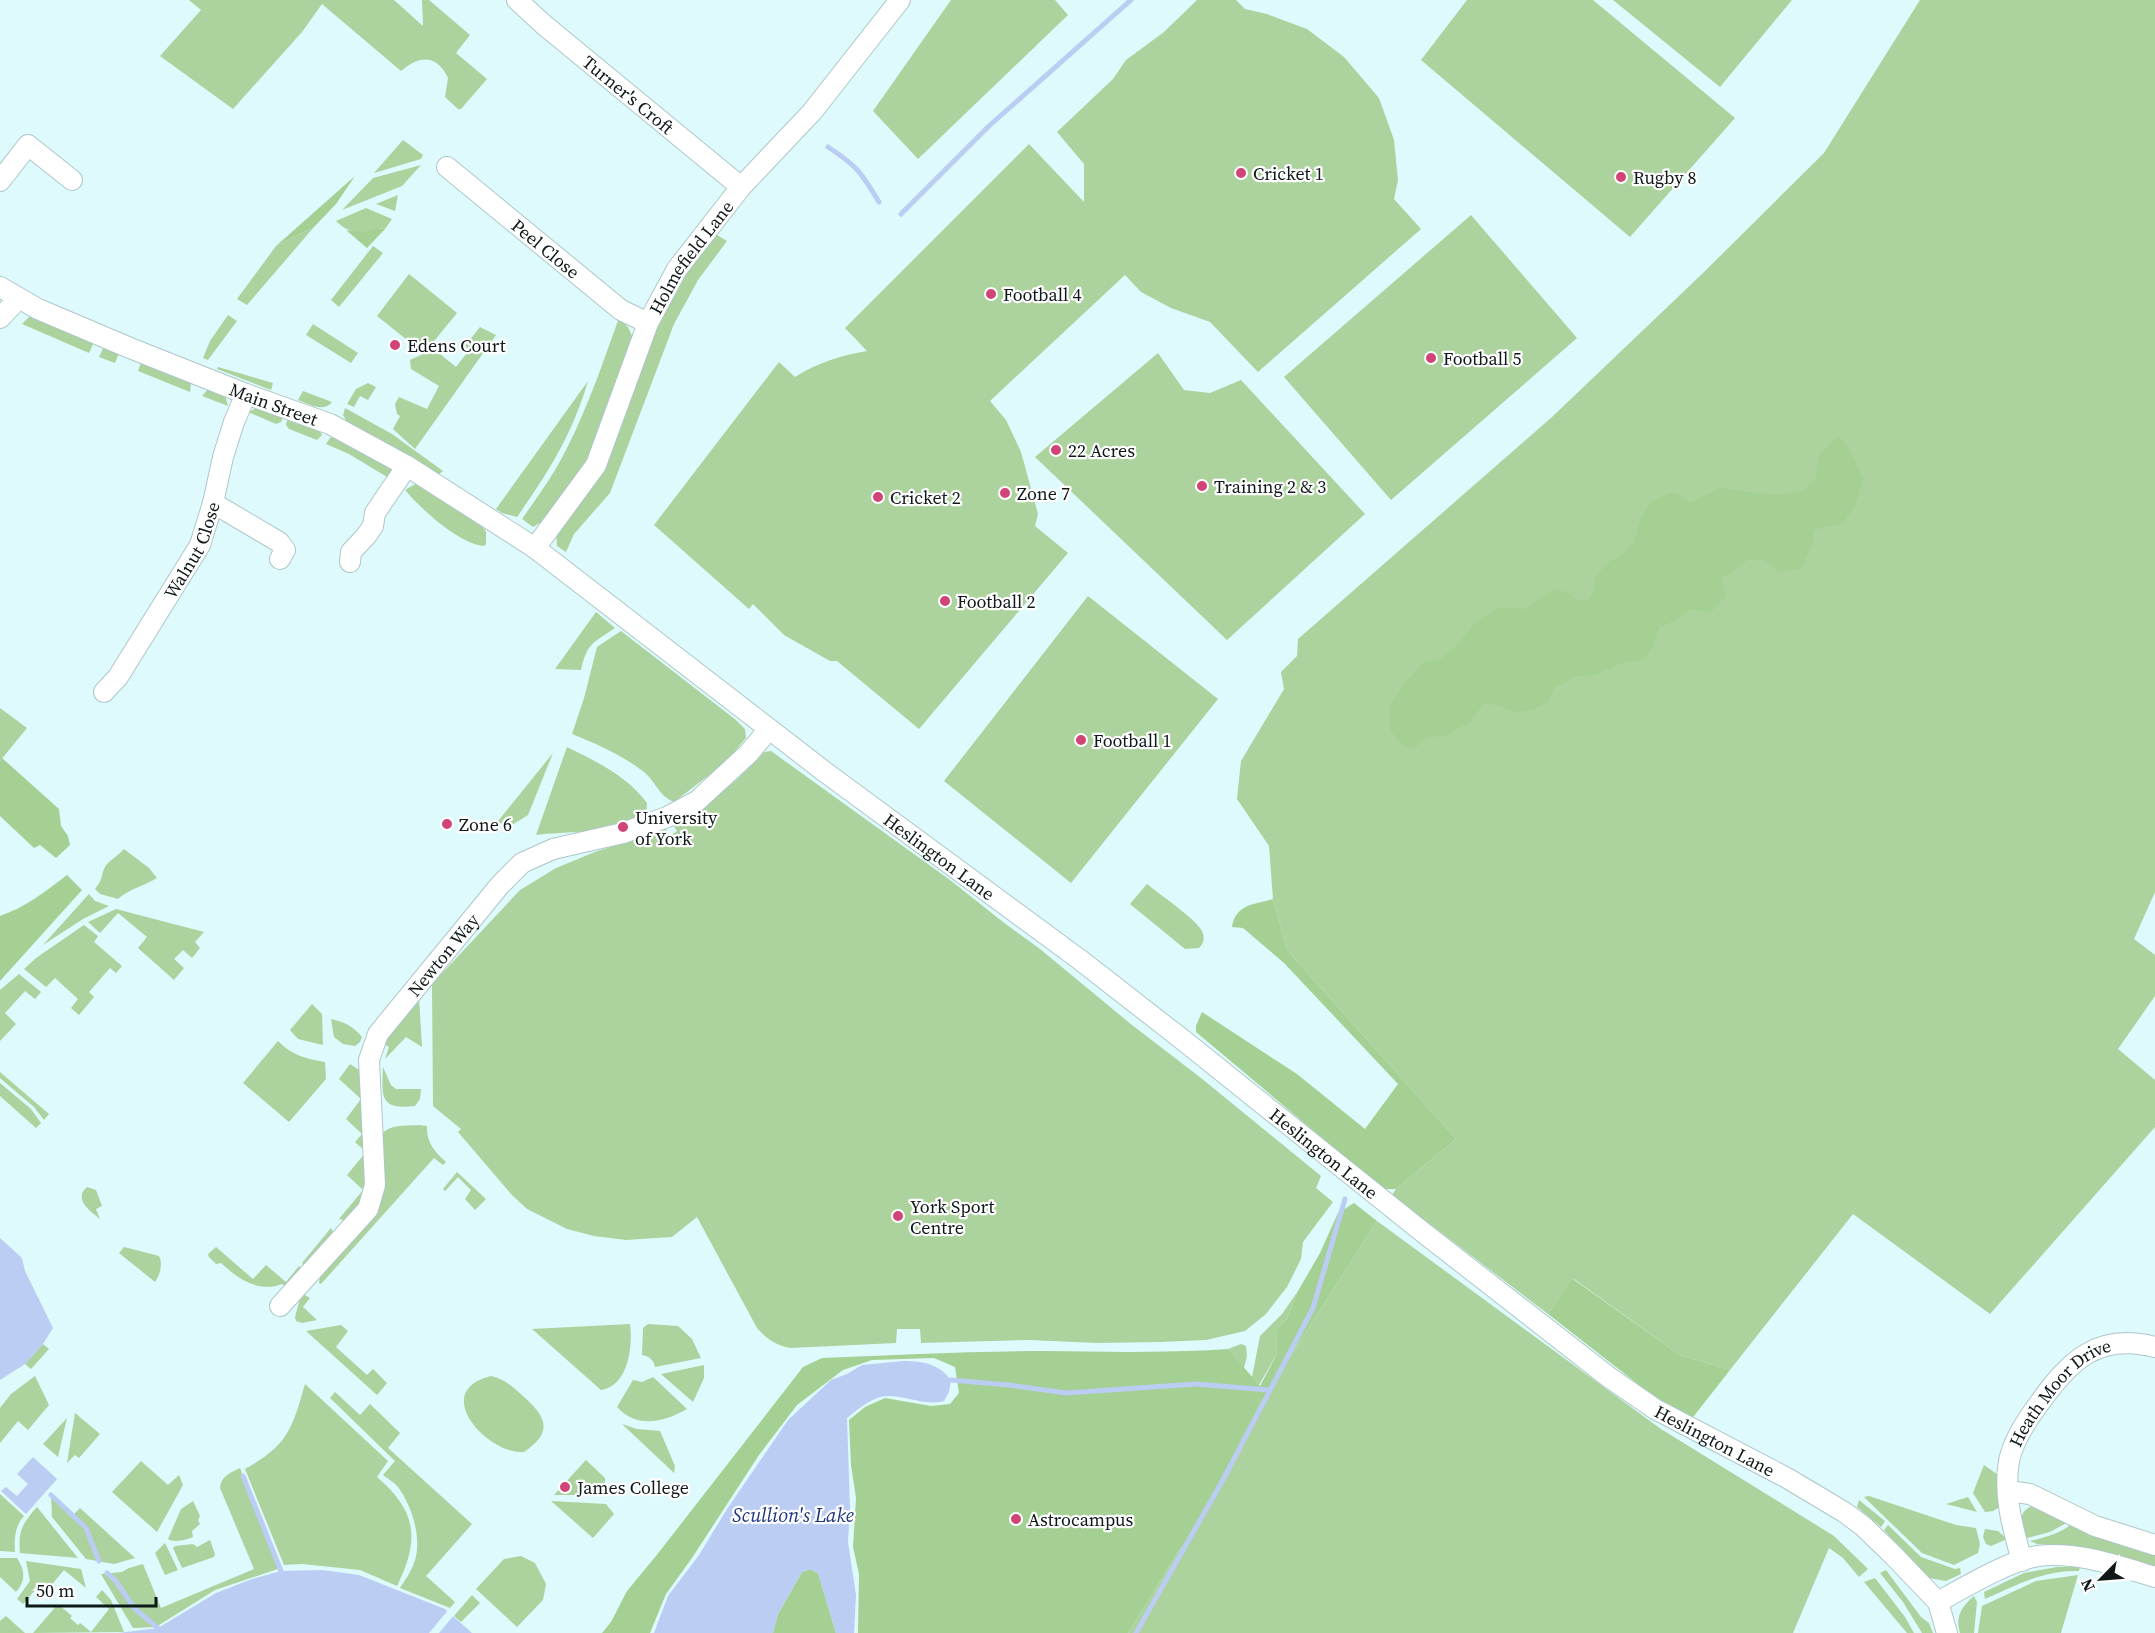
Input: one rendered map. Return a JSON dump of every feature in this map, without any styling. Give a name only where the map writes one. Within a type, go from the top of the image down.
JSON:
[{"type":"street","name":"Turner's Croft","points":[[517,0],[741,188]]},
{"type":"street","name":"Holmefield Lane","points":[[535,548],[596,465],[648,323],[676,269],[741,188],[812,112],[900,0]]},
{"type":"street","points":[[0,181],[28,145],[72,180]]},
{"type":"street","name":"Peel Close","points":[[447,167],[621,310],[648,323]]},
{"type":"street","name":"Main Street","points":[[0,287],[18,299],[120,343],[246,394],[330,424],[407,466],[535,548]]},
{"type":"street","points":[[0,318],[18,299]]},
{"type":"street","name":"Walnut Close","points":[[104,692],[118,677],[200,545],[213,503],[223,457],[246,394]]},
{"type":"street","points":[[350,562],[351,552],[373,526],[375,513],[407,466]]},
{"type":"street","points":[[213,503],[279,542],[285,550],[280,558]]},
{"type":"street","name":"Heslington Lane","points":[[535,548],[769,729],[1098,974],[1610,1378],[1655,1409],[1787,1478],[1844,1512],[1863,1526],[1938,1602]]},
{"type":"street","name":"Newton Way","points":[[280,1306],[368,1209],[375,1185],[369,1060],[378,1034],[495,892],[522,863],[553,849],[623,833],[667,817],[698,801],[749,753],[769,729]]},
{"type":"street","name":"Heath Moor Drive","points":[[2022,1561],[2011,1522],[2008,1491],[2009,1460],[2024,1424],[2059,1376],[2077,1359],[2090,1351],[2108,1344],[2124,1342],[2155,1347]]},
{"type":"street","points":[[2008,1491],[2030,1494],[2095,1526],[2155,1545]]},
{"type":"street","points":[[1947,1633],[1938,1602],[1972,1583],[2037,1556],[2091,1559],[2155,1577]]},
{"type":"green space","points":[[189,0],[394,0],[423,26],[422,0],[429,0],[470,35],[456,53],[487,79],[461,109],[458,109],[445,97],[448,78],[439,65],[433,61],[421,60],[401,71],[322,4],[302,32],[233,109],[160,56],[201,10]]},
{"type":"green space","points":[[951,0],[1055,0],[1068,15],[918,159],[873,111]]},
{"type":"green space","points":[[1197,0],[1236,0],[1245,9],[1267,14],[1307,29],[1344,57],[1379,98],[1394,140],[1398,180],[1394,199],[1421,229],[1258,372],[1210,322],[1171,308],[1141,292],[1125,275],[990,401],[1006,420],[1021,452],[1038,514],[1035,526],[1068,553],[919,729],[837,661],[830,661],[784,635],[753,604],[749,609],[654,525],[779,362],[795,377],[830,360],[867,351],[845,328],[1029,144],[1084,202],[1084,164],[1057,132],[1113,79],[1126,60],[1164,32]]},
{"type":"green space","name":"Rugby 8","points":[[1467,0],[1593,0],[1735,118],[1630,237],[1421,60]]},
{"type":"green space","points":[[1613,0],[1792,0],[1720,87]]},
{"type":"green space","points":[[1920,0],[2155,0],[2155,892],[2134,939],[2155,955],[2155,996],[2118,1049],[2155,1080],[2155,1127],[1990,1314],[1853,1214],[1730,1370],[1680,1355],[1574,1279],[1548,1314],[1392,1195],[1396,1189],[1456,1139],[1287,950],[1273,899],[1269,846],[1237,799],[1241,761],[1284,689],[1281,672],[1297,656],[1298,639],[1552,417],[1702,274],[1824,153]]},
{"type":"green space","points":[[403,140],[423,155],[421,159],[374,173]]},
{"type":"green space","points":[[421,165],[402,186],[342,210],[373,178]]},
{"type":"green space","points":[[355,176],[336,204],[314,227],[276,246]]},
{"type":"green space","points":[[398,195],[395,211],[376,204]]},
{"type":"green space","points":[[366,208],[392,219],[385,229],[357,232],[336,221]]},
{"type":"green space","name":"Football 5","points":[[1471,215],[1577,338],[1391,500],[1284,377]]},
{"type":"green space","points":[[314,227],[247,305],[237,299],[276,246]]},
{"type":"green space","points":[[377,228],[385,229],[367,248],[346,230],[365,232]]},
{"type":"green space","points":[[717,235],[727,241],[698,280],[674,324],[610,493],[574,534],[566,552],[557,546],[556,533],[678,282],[712,237]]},
{"type":"green space","points":[[373,246],[383,253],[339,307],[331,300]]},
{"type":"green space","points":[[409,274],[457,313],[430,346],[421,351],[377,316]]},
{"type":"green space","points":[[33,315],[94,342],[89,353],[22,324]]},
{"type":"green space","points":[[228,315],[237,321],[208,360],[203,358],[210,341]]},
{"type":"green space","points":[[619,318],[628,327],[633,338],[589,461],[545,520],[533,527],[522,519],[552,475],[575,432]]},
{"type":"green space","points":[[313,324],[358,353],[351,363],[306,335]]},
{"type":"green space","points":[[480,327],[496,335],[415,449],[393,429],[400,416],[397,414],[395,404],[399,397],[427,409],[439,386],[411,369],[410,360],[434,349],[456,367],[469,350],[465,346]]},
{"type":"green space","points":[[104,346],[119,353],[115,363],[99,357]]},
{"type":"green space","name":"Training 2 & 3","points":[[1158,353],[1184,390],[1210,393],[1241,380],[1365,514],[1227,640],[1035,457]]},
{"type":"green space","points":[[144,362],[190,380],[190,392],[138,371],[141,363]]},
{"type":"green space","points":[[218,367],[273,383],[271,390],[217,369]]},
{"type":"green space","points":[[588,381],[567,436],[517,517],[496,509]]},
{"type":"green space","points":[[368,383],[376,387],[368,400],[360,396],[354,407],[347,404],[356,389]]},
{"type":"green space","points":[[208,389],[225,395],[228,406],[202,396]]},
{"type":"green space","points":[[303,391],[332,402],[325,407],[307,404],[298,400]]},
{"type":"green space","points":[[259,407],[284,416],[281,422],[276,424],[248,412]]},
{"type":"green space","points":[[345,408],[392,434],[443,471],[438,475],[395,447],[347,422],[343,415]]},
{"type":"green space","points":[[288,418],[320,431],[322,435],[317,440],[289,429],[286,425]]},
{"type":"green space","points":[[1838,436],[1849,448],[1863,479],[1855,506],[1843,523],[1814,530],[1812,544],[1802,568],[1780,572],[1764,560],[1747,560],[1722,577],[1726,596],[1710,613],[1690,609],[1674,621],[1659,628],[1653,647],[1642,661],[1627,661],[1590,677],[1579,675],[1554,688],[1548,702],[1533,710],[1515,712],[1484,703],[1470,722],[1445,736],[1427,737],[1413,749],[1399,743],[1390,729],[1390,706],[1403,685],[1424,662],[1442,658],[1458,644],[1476,621],[1500,608],[1525,609],[1555,589],[1570,593],[1578,601],[1588,599],[1594,591],[1595,578],[1607,563],[1625,553],[1634,542],[1640,520],[1651,501],[1672,492],[1682,495],[1689,503],[1722,487],[1773,495],[1803,490],[1816,479],[1820,453]]},
{"type":"green space","points":[[334,437],[391,467],[392,472],[387,477],[349,454],[326,444],[330,438]]},
{"type":"green space","points":[[417,483],[483,527],[486,532],[486,544],[484,546],[474,544],[463,539],[430,516],[405,490]]},
{"type":"green space","name":"Football 1","points":[[1088,596],[1218,699],[1071,883],[944,781]]},
{"type":"green space","points":[[596,612],[615,628],[592,644],[581,670],[555,669]]},
{"type":"green space","points":[[621,631],[745,729],[746,738],[726,762],[674,802],[661,793],[644,772],[627,760],[572,734],[597,647]]},
{"type":"green space","points":[[0,708],[27,728],[0,761]]},
{"type":"green space","points":[[567,747],[621,777],[647,803],[646,815],[595,830],[536,835]]},
{"type":"green space","points":[[771,751],[950,880],[1040,949],[1321,1176],[1316,1188],[1333,1202],[1303,1242],[1301,1259],[1287,1287],[1266,1314],[1245,1331],[1206,1340],[1097,1343],[1029,1340],[921,1343],[920,1329],[897,1329],[896,1343],[785,1347],[772,1341],[757,1328],[697,1217],[672,1237],[626,1240],[594,1236],[567,1229],[527,1209],[511,1194],[458,1132],[461,1129],[433,1106],[432,984],[520,890],[556,868],[595,852],[666,829],[670,836],[677,831],[673,825],[733,783],[764,752]]},
{"type":"green space","points":[[553,753],[528,815],[507,828],[498,821]]},
{"type":"green space","points":[[2,758],[59,809],[61,826],[68,836],[70,845],[56,858],[40,845],[34,848],[0,816],[0,761]]},
{"type":"green space","points":[[124,849],[149,868],[157,878],[118,899],[100,894],[95,889],[105,867]]},
{"type":"green space","points":[[67,875],[82,890],[0,981],[0,916],[27,904]]},
{"type":"green space","points":[[1147,884],[1198,926],[1204,938],[1199,948],[1185,949],[1130,904]]},
{"type":"green space","points":[[89,894],[95,901],[109,906],[83,919],[43,945]]},
{"type":"green space","points":[[1273,899],[1287,950],[1456,1139],[1396,1189],[1383,1189],[1196,1032],[1202,1012],[1297,1074],[1365,1129],[1398,1084],[1284,963],[1243,928],[1232,927],[1234,919],[1241,910],[1252,904]]},
{"type":"green space","points":[[116,909],[204,932],[195,942],[200,948],[192,958],[183,950],[174,959],[184,968],[174,980],[138,948],[147,937],[118,913],[100,933],[88,922]]},
{"type":"green space","points":[[84,925],[98,936],[94,942],[122,966],[116,973],[110,968],[89,992],[94,997],[79,1015],[71,1008],[78,999],[55,978],[46,987],[24,969]]},
{"type":"green space","points":[[19,974],[41,992],[35,999],[25,991],[5,1013],[16,1024],[0,1041],[0,990]]},
{"type":"green space","points":[[419,997],[422,1047],[406,1037],[385,1059],[389,1047],[384,1044],[395,1026]]},
{"type":"green space","points":[[312,1004],[322,1014],[323,1045],[298,1039],[290,1030]]},
{"type":"green space","points":[[331,1019],[355,1030],[362,1037],[360,1042],[355,1046],[343,1044],[334,1037]]},
{"type":"green space","points":[[278,1041],[288,1050],[300,1056],[325,1062],[326,1079],[289,1122],[243,1083]]},
{"type":"green space","points":[[350,1064],[362,1074],[368,1170],[365,1199],[347,1221],[339,1219],[363,1190],[347,1175],[366,1152],[355,1142],[362,1134],[346,1119],[361,1099],[339,1079]]},
{"type":"green space","points":[[383,1067],[391,1085],[396,1089],[421,1089],[420,1099],[415,1106],[395,1106],[385,1099]]},
{"type":"green space","points":[[0,1072],[49,1114],[44,1120],[34,1107],[0,1078]]},
{"type":"green space","points":[[0,1083],[31,1109],[41,1123],[36,1128],[0,1096]]},
{"type":"green space","points":[[427,1126],[432,1146],[446,1162],[443,1165],[434,1158],[321,1284],[319,1283],[320,1276],[371,1218],[382,1134],[394,1127]]},
{"type":"green space","points":[[457,1172],[486,1199],[475,1210],[465,1199],[471,1190],[458,1177],[445,1191],[443,1189]]},
{"type":"green space","points":[[87,1187],[96,1190],[102,1206],[96,1209],[100,1219],[88,1209],[82,1200],[83,1191]]},
{"type":"green space","points":[[1354,1203],[1377,1221],[1260,1404],[1224,1478],[1194,1531],[1178,1552],[1128,1633],[858,1633],[859,1574],[853,1547],[856,1498],[851,1465],[849,1420],[865,1407],[885,1398],[931,1406],[950,1404],[959,1393],[955,1367],[934,1358],[872,1360],[843,1370],[797,1405],[759,1455],[666,1594],[650,1633],[602,1633],[611,1622],[627,1591],[803,1367],[822,1358],[989,1352],[1159,1352],[1228,1349],[1260,1386],[1277,1354],[1276,1328],[1287,1319],[1298,1291],[1320,1253],[1338,1213]]},
{"type":"green space","points":[[1377,1221],[1661,1429],[1834,1536],[1868,1569],[1859,1577],[1843,1558],[1829,1548],[1793,1633],[1128,1633],[1178,1552],[1194,1531],[1269,1390]]},
{"type":"green space","points":[[331,1228],[334,1234],[308,1268],[302,1263]]},
{"type":"green space","points":[[124,1247],[159,1256],[160,1269],[155,1282],[119,1253]]},
{"type":"green space","points":[[216,1247],[253,1279],[266,1265],[286,1282],[299,1266],[304,1271],[285,1286],[282,1284],[257,1286],[234,1274],[221,1263],[216,1264],[208,1254]]},
{"type":"green space","points":[[1573,1279],[1680,1355],[1730,1370],[1690,1421],[1657,1399],[1548,1314]]},
{"type":"green space","points":[[1298,1291],[1287,1319],[1276,1328],[1277,1354],[1259,1385],[1252,1377],[1260,1336],[1282,1314]]},
{"type":"green space","points":[[301,1295],[310,1298],[303,1307],[317,1320],[302,1323],[296,1321]]},
{"type":"green space","points":[[630,1324],[631,1343],[627,1364],[617,1381],[601,1390],[532,1329]]},
{"type":"green space","points":[[648,1324],[678,1326],[692,1339],[701,1358],[655,1367],[651,1359],[642,1355],[643,1328]]},
{"type":"green space","points":[[341,1325],[348,1331],[336,1347],[367,1375],[373,1369],[387,1383],[377,1395],[306,1331]]},
{"type":"green space","points":[[43,1344],[49,1349],[31,1369],[25,1364]]},
{"type":"green space","points":[[1241,1344],[1246,1346],[1247,1356],[1244,1368],[1228,1349]]},
{"type":"green space","points":[[704,1365],[704,1378],[693,1402],[661,1374]]},
{"type":"green space","points":[[35,1376],[49,1405],[28,1430],[18,1421],[0,1443],[0,1408],[11,1394]]},
{"type":"green space","points":[[491,1376],[515,1389],[531,1403],[541,1417],[543,1430],[540,1437],[524,1452],[495,1444],[471,1421],[465,1407],[465,1395],[473,1384]]},
{"type":"green space","points":[[653,1377],[687,1409],[660,1420],[642,1421],[625,1414],[617,1407],[633,1380],[642,1382]]},
{"type":"green space","points":[[305,1384],[388,1461],[377,1477],[400,1502],[411,1527],[409,1554],[397,1586],[360,1570],[302,1564],[284,1565],[245,1469],[271,1452],[286,1434],[292,1424]]},
{"type":"green space","points":[[335,1392],[360,1415],[370,1404],[400,1433],[388,1448],[472,1524],[426,1576],[455,1602],[450,1608],[400,1588],[413,1566],[417,1534],[412,1513],[403,1495],[393,1482],[383,1475],[395,1461],[330,1398]]},
{"type":"green space","points":[[75,1413],[100,1434],[79,1458],[75,1455],[67,1463]]},
{"type":"green space","points":[[67,1418],[58,1457],[43,1444]]},
{"type":"green space","points":[[622,1424],[637,1429],[660,1431],[675,1466],[674,1473]]},
{"type":"green space","points":[[586,1460],[605,1478],[605,1495],[554,1495]]},
{"type":"green space","points":[[141,1461],[168,1485],[179,1475],[183,1485],[157,1532],[112,1492]]},
{"type":"green space","points":[[1984,1465],[1998,1475],[2000,1507],[1985,1512],[1973,1493]]},
{"type":"green space","points":[[240,1468],[278,1569],[215,1590],[156,1627],[133,1628],[101,1574],[122,1572],[143,1564],[161,1608],[254,1569],[220,1488],[224,1478]]},
{"type":"green space","points":[[0,1494],[24,1516],[16,1532],[15,1552],[0,1551]]},
{"type":"green space","points":[[51,1495],[74,1514],[80,1508],[135,1558],[114,1564],[86,1559],[52,1517]]},
{"type":"green space","points":[[1869,1496],[1956,1525],[1976,1528],[1980,1544],[1978,1553],[1954,1565],[1922,1553],[1864,1497]]},
{"type":"green space","points":[[1968,1497],[1977,1512],[1946,1504]]},
{"type":"green space","points":[[1859,1500],[1885,1521],[1881,1527],[1857,1507]]},
{"type":"green space","points":[[193,1501],[200,1516],[198,1520],[200,1524],[192,1531],[193,1537],[177,1541],[168,1539],[181,1509]]},
{"type":"green space","points":[[551,1501],[606,1504],[614,1514],[593,1538]]},
{"type":"green space","points":[[2035,1505],[2070,1521],[2050,1532],[2027,1538],[2022,1518],[2025,1511]]},
{"type":"green space","points":[[37,1507],[78,1558],[20,1553],[22,1528]]},
{"type":"green space","points":[[2073,1522],[2155,1552],[2155,1567],[2080,1547],[2037,1544],[2030,1541],[2059,1532]]},
{"type":"green space","points":[[1888,1525],[1921,1557],[1955,1569],[1960,1568],[1961,1574],[1946,1581],[1929,1578],[1884,1530]]},
{"type":"green space","points":[[1985,1529],[1998,1531],[2007,1539],[1991,1546],[1986,1544],[1983,1537]]},
{"type":"green space","points":[[210,1540],[214,1557],[182,1568],[173,1548],[175,1546],[193,1544],[197,1547]]},
{"type":"green space","points":[[165,1543],[178,1570],[165,1575],[155,1553]]},
{"type":"green space","points":[[521,1556],[535,1563],[546,1584],[543,1600],[517,1627],[476,1589],[504,1559]]},
{"type":"green space","points":[[0,1558],[17,1558],[20,1563],[23,1579],[16,1592],[0,1577]]},
{"type":"green space","points":[[26,1561],[81,1569],[86,1588],[64,1570],[44,1594],[37,1588],[23,1604],[17,1599],[30,1581]]},
{"type":"green space","points":[[2057,1567],[2080,1567],[2079,1571],[2066,1571],[2030,1579],[1985,1599],[1984,1592],[2024,1573]]},
{"type":"green space","points":[[810,1569],[818,1573],[836,1633],[773,1633],[778,1614],[802,1572]]},
{"type":"green space","points":[[1886,1570],[1921,1617],[1929,1623],[1933,1633],[1922,1633],[1903,1602],[1880,1573]]},
{"type":"green space","points":[[2078,1575],[2061,1633],[1978,1633],[1982,1606],[2036,1581]]},
{"type":"green space","points":[[1875,1578],[1905,1617],[1914,1633],[1907,1633],[1864,1582]]},
{"type":"green space","points":[[102,1590],[111,1600],[124,1632],[33,1633],[58,1604],[72,1616],[70,1618],[78,1625],[80,1623],[91,1632],[109,1609],[96,1597]]},
{"type":"green space","points":[[472,1595],[480,1603],[461,1622],[454,1616]]},
{"type":"green space","points":[[1974,1596],[1977,1602],[1974,1633],[1960,1633],[1958,1622],[1960,1613]]},
{"type":"green space","points":[[6,1616],[25,1633],[0,1633],[0,1621]]},
{"type":"water","points":[[0,1238],[22,1258],[25,1271],[53,1328],[43,1344],[25,1364],[0,1380]]},
{"type":"water","name":"Scullion's Lake","points":[[904,1361],[924,1363],[941,1370],[951,1380],[949,1392],[944,1401],[937,1402],[923,1402],[895,1396],[877,1398],[847,1418],[850,1508],[848,1542],[856,1595],[854,1633],[836,1633],[818,1573],[810,1569],[802,1572],[778,1614],[773,1633],[654,1633],[668,1596],[699,1555],[727,1509],[788,1420],[831,1380],[862,1365]]},
{"type":"water","points":[[33,1457],[57,1479],[26,1514],[1,1491],[6,1487],[17,1496],[28,1484],[17,1474]]},
{"type":"water","points":[[322,1570],[359,1575],[445,1609],[472,1633],[118,1633],[158,1628],[216,1593],[252,1579],[281,1571]]},
{"type":"pier","points":[[449,1609],[455,1614],[439,1633],[429,1633]]},
{"type":"waterway","points":[[901,214],[989,126],[1131,0]]},
{"type":"waterway","points":[[828,147],[858,170],[879,202]]},
{"type":"waterway","points":[[1136,1633],[1224,1478],[1313,1308],[1345,1199]]},
{"type":"waterway","points":[[951,1380],[1066,1393],[1196,1384],[1269,1390]]},
{"type":"waterway","points":[[243,1476],[281,1571]]},
{"type":"waterway","points":[[51,1495],[86,1528],[99,1561]]},
{"type":"waterway","points":[[107,1573],[115,1580],[135,1609],[158,1628]]},
{"type":"place","name":"Cricket 1","points":[[1241,173]]},
{"type":"place","name":"Rugby 8","points":[[1621,177]]},
{"type":"place","name":"Football 4","points":[[991,294]]},
{"type":"place","name":"Edens Court","points":[[395,345]]},
{"type":"place","name":"Football 5","points":[[1431,358]]},
{"type":"place","name":"22 Acres","points":[[1056,450]]},
{"type":"place","name":"Training 2 & 3","points":[[1202,486]]},
{"type":"place","name":"Zone 7","points":[[1005,493]]},
{"type":"place","name":"Cricket 2","points":[[878,497]]},
{"type":"place","name":"Football 2","points":[[945,601]]},
{"type":"place","name":"Football 1","points":[[1081,740]]},
{"type":"place","name":"Zone 6","points":[[447,824]]},
{"type":"place","name":"University of York","points":[[623,827]]},
{"type":"place","name":"York Sport Centre","points":[[898,1216]]},
{"type":"place","name":"James College","points":[[565,1487]]},
{"type":"place","name":"Astrocampus","points":[[1016,1519]]}]
